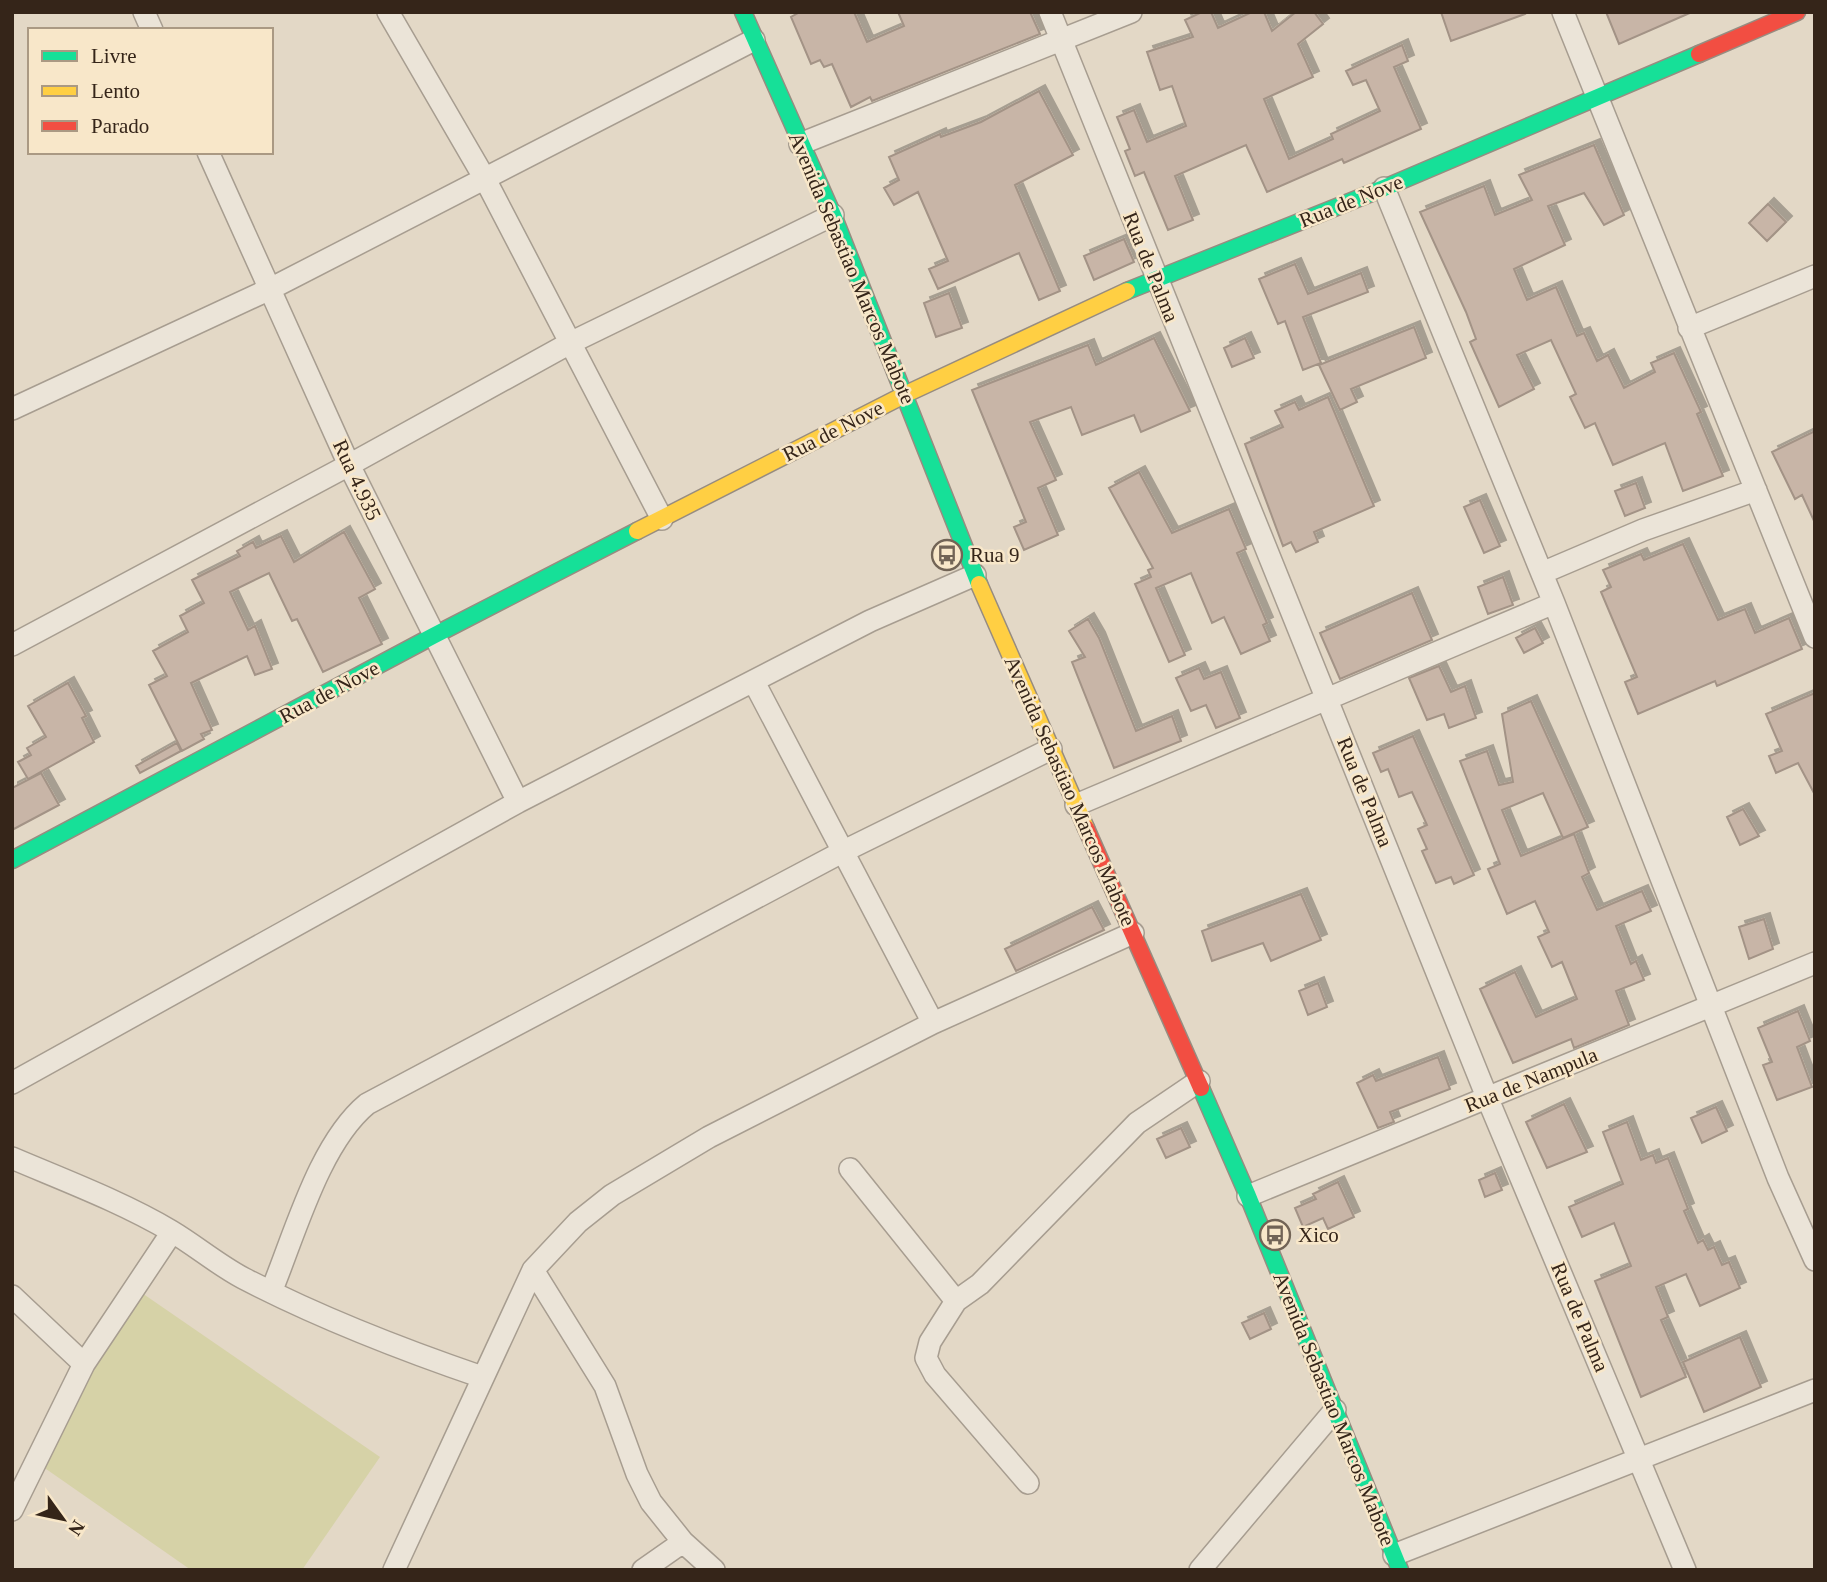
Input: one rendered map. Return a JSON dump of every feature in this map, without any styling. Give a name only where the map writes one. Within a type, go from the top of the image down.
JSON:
[{"type":"street","points":[[144,12],[151,28]]},
{"type":"street","name":"Avenida Sebastiao Marcos Mabote","points":[[743,12],[833,215],[906,394],[975,575],[1248,1196],[1397,1562]]},
{"type":"street","name":"Rua de Palma","points":[[1050,12],[1487,1097],[1685,1570]]},
{"type":"street","points":[[800,144],[1131,12]]},
{"type":"street","points":[[1563,12],[1815,637]]},
{"type":"street","name":"Rua de Nove","points":[[12,860],[433,636],[906,394],[1155,278],[1384,188],[1797,12]]},
{"type":"street","points":[[396,15],[485,179],[662,519]]},
{"type":"street","points":[[12,409],[270,289],[754,40]]},
{"type":"street","name":"Rua 4.935","points":[[209,154],[349,465],[518,802]]},
{"type":"street","points":[[1384,188],[1554,603],[1778,1178],[1815,1260]]},
{"type":"street","points":[[12,645],[349,465],[570,343],[833,215]]},
{"type":"street","points":[[1689,328],[1815,276]]},
{"type":"street","points":[[1542,573],[1643,530],[1756,490]]},
{"type":"street","points":[[12,1083],[518,802],[870,621],[975,575]]},
{"type":"street","points":[[1076,805],[1554,603]]},
{"type":"street","points":[[754,682],[933,1023]]},
{"type":"street","points":[[271,1292],[331,1145],[348,1119],[367,1104],[844,851],[1051,749]]},
{"type":"street","points":[[394,1570],[533,1270],[578,1222],[612,1195],[709,1137],[933,1023],[1133,933]]},
{"type":"street","name":"Rua de Nampula","points":[[1248,1196],[1815,963]]},
{"type":"street","points":[[1028,1483],[935,1375],[926,1358],[930,1342],[956,1301],[980,1284],[1137,1124],[1199,1082]]},
{"type":"street","points":[[12,1158],[126,1208],[172,1232],[230,1271],[271,1292],[382,1343],[482,1377]]},
{"type":"street","points":[[850,1170],[956,1301]]},
{"type":"street","points":[[12,1510],[84,1364],[172,1232]]},
{"type":"street","points":[[533,1270],[604,1386],[637,1474],[651,1502],[683,1542],[714,1570]]},
{"type":"street","points":[[12,1296],[84,1364]]},
{"type":"street","points":[[1397,1562],[1640,1458],[1815,1390]]},
{"type":"street","points":[[1200,1570],[1335,1410]]},
{"type":"street","points":[[643,1570],[683,1542]]},
{"type":"shaded area","points":[[139,1291],[380,1457],[302,1570],[191,1570],[26,1455]]},
{"type":"building","points":[[800,12],[854,12],[867,42],[904,26],[898,12],[1030,12],[1040,34],[872,101],[870,97],[851,107],[832,64],[824,67],[820,60],[811,64],[791,17]]},
{"type":"building","points":[[1202,12],[1211,12],[1218,28],[1252,12],[1264,12],[1272,31],[1296,12],[1314,12],[1323,24],[1298,44],[1313,77],[1264,99],[1289,159],[1333,139],[1331,134],[1380,111],[1366,80],[1353,85],[1346,71],[1402,45],[1408,61],[1394,67],[1421,129],[1344,163],[1342,159],[1267,192],[1246,145],[1175,176],[1193,220],[1168,230],[1144,172],[1135,176],[1125,151],[1130,149],[1117,117],[1134,110],[1147,142],[1186,126],[1172,86],[1160,90],[1147,52],[1193,37],[1185,20]]},
{"type":"building","points":[[1441,12],[1524,12],[1525,14],[1451,41]]},
{"type":"building","points":[[1606,12],[1692,12],[1619,44]]},
{"type":"building","points":[[1039,91],[1073,155],[1015,185],[1060,291],[1039,300],[1019,253],[938,289],[929,269],[948,261],[918,192],[894,205],[884,188],[899,180],[889,157],[940,134],[941,137],[981,122]]},
{"type":"building","points":[[1594,145],[1624,215],[1604,225],[1584,193],[1548,206],[1565,245],[1514,269],[1527,300],[1556,287],[1577,336],[1584,333],[1597,361],[1608,355],[1624,388],[1655,372],[1651,363],[1674,353],[1701,412],[1697,414],[1723,476],[1683,491],[1665,443],[1613,465],[1595,423],[1585,428],[1570,397],[1576,394],[1551,340],[1517,355],[1534,389],[1499,407],[1470,342],[1476,339],[1466,312],[1420,212],[1484,186],[1495,215],[1532,200],[1519,175]]},
{"type":"building","points":[[1768,204],[1786,222],[1767,241],[1749,223]]},
{"type":"building","points":[[1124,239],[1134,262],[1094,280],[1084,256]]},
{"type":"building","points":[[1295,264],[1308,294],[1361,273],[1368,292],[1303,317],[1321,363],[1303,370],[1285,321],[1278,324],[1259,279]]},
{"type":"building","points":[[949,293],[962,328],[936,337],[924,303]]},
{"type":"building","points":[[1414,327],[1426,358],[1351,389],[1357,402],[1340,410],[1319,365]]},
{"type":"building","points":[[1154,338],[1190,411],[1141,432],[1134,415],[1082,435],[1071,407],[1030,422],[1056,480],[1038,488],[1058,535],[1024,550],[1014,527],[1026,522],[972,390],[1088,345],[1096,365]]},
{"type":"building","points":[[1245,338],[1254,358],[1232,367],[1224,348]]},
{"type":"building","points":[[1328,397],[1374,506],[1314,532],[1318,542],[1296,552],[1291,542],[1283,546],[1245,444],[1283,427],[1275,411],[1295,402],[1299,410]]},
{"type":"building","points":[[1815,431],[1815,523],[1802,495],[1795,499],[1772,452]]},
{"type":"building","points":[[1139,472],[1172,533],[1229,509],[1246,549],[1237,553],[1267,623],[1263,625],[1270,641],[1241,654],[1224,617],[1212,623],[1191,573],[1156,588],[1185,655],[1169,662],[1135,584],[1151,577],[1148,570],[1153,568],[1109,488]]},
{"type":"building","points":[[1636,483],[1645,508],[1625,516],[1615,491]]},
{"type":"building","points":[[1480,500],[1500,546],[1484,553],[1464,507]]},
{"type":"building","points":[[344,532],[375,589],[359,598],[382,644],[323,672],[297,619],[292,621],[269,573],[230,592],[248,630],[255,626],[272,669],[255,675],[247,656],[191,683],[212,730],[201,734],[204,739],[182,751],[149,685],[167,676],[153,651],[188,632],[180,616],[204,603],[192,580],[240,556],[237,551],[253,542],[256,548],[281,536],[294,562]]},
{"type":"building","points":[[1683,544],[1718,620],[1745,609],[1755,633],[1789,618],[1802,649],[1717,686],[1715,681],[1638,714],[1625,682],[1637,677],[1601,592],[1611,587],[1603,570],[1641,554],[1644,560]]},
{"type":"building","points":[[1503,577],[1513,605],[1488,614],[1478,587]]},
{"type":"building","points":[[1412,593],[1432,640],[1340,679],[1320,633]]},
{"type":"building","points":[[1088,619],[1099,638],[1136,731],[1172,716],[1181,741],[1114,768],[1072,662],[1085,657],[1069,631]]},
{"type":"building","points":[[1535,628],[1543,643],[1524,653],[1516,638]]},
{"type":"building","points":[[1439,666],[1451,692],[1465,686],[1476,718],[1449,728],[1444,714],[1427,720],[1409,678]]},
{"type":"building","points":[[1199,668],[1204,679],[1221,672],[1240,718],[1216,728],[1206,705],[1191,711],[1176,678]]},
{"type":"building","points":[[68,683],[86,716],[82,718],[94,742],[28,779],[18,762],[31,755],[27,748],[46,737],[28,706]]},
{"type":"building","points":[[1815,693],[1815,795],[1798,763],[1776,773],[1769,756],[1782,751],[1766,714]]},
{"type":"building","points":[[1531,701],[1588,827],[1563,838],[1543,793],[1502,810],[1521,856],[1574,834],[1589,873],[1582,877],[1597,910],[1642,891],[1651,911],[1616,926],[1631,964],[1636,961],[1644,980],[1616,991],[1629,1025],[1574,1048],[1571,1039],[1513,1063],[1480,989],[1515,972],[1536,1017],[1577,999],[1562,962],[1552,967],[1538,937],[1549,932],[1535,901],[1507,914],[1488,869],[1500,864],[1460,761],[1487,751],[1499,785],[1513,782],[1502,714]]},
{"type":"building","points":[[1413,736],[1474,875],[1454,884],[1451,877],[1436,883],[1422,851],[1427,849],[1418,829],[1427,825],[1412,792],[1399,797],[1388,769],[1381,772],[1373,753]]},
{"type":"building","points":[[177,743],[181,751],[140,773],[136,766]]},
{"type":"building","points":[[41,773],[59,805],[12,830],[12,788]]},
{"type":"building","points":[[1743,809],[1759,836],[1740,845],[1727,817]]},
{"type":"building","points":[[1301,894],[1321,940],[1271,961],[1263,943],[1212,961],[1202,931]]},
{"type":"building","points":[[1092,907],[1104,930],[1016,971],[1005,949]]},
{"type":"building","points":[[1764,919],[1773,949],[1749,959],[1739,927]]},
{"type":"building","points":[[1318,983],[1327,1007],[1308,1015],[1299,991]]},
{"type":"building","points":[[1798,1011],[1810,1041],[1797,1047],[1812,1087],[1777,1100],[1763,1065],[1772,1062],[1758,1028]]},
{"type":"building","points":[[1438,1057],[1450,1089],[1390,1112],[1394,1122],[1378,1128],[1357,1083],[1373,1075],[1376,1081]]},
{"type":"building","points":[[1564,1104],[1587,1152],[1547,1168],[1526,1122]]},
{"type":"building","points":[[1716,1107],[1727,1131],[1702,1143],[1691,1118]]},
{"type":"building","points":[[1627,1122],[1641,1160],[1653,1155],[1656,1163],[1668,1158],[1688,1209],[1684,1211],[1698,1243],[1703,1240],[1708,1250],[1714,1247],[1722,1265],[1729,1262],[1740,1288],[1700,1306],[1686,1274],[1656,1287],[1668,1317],[1661,1320],[1686,1377],[1641,1397],[1595,1281],[1631,1266],[1614,1223],[1582,1237],[1569,1207],[1623,1184],[1603,1132]]},
{"type":"building","points":[[1181,1128],[1190,1147],[1166,1158],[1157,1139]]},
{"type":"building","points":[[1495,1173],[1502,1190],[1485,1197],[1479,1180]]},
{"type":"building","points":[[1338,1182],[1354,1217],[1328,1229],[1323,1218],[1303,1227],[1295,1208],[1316,1199],[1313,1194]]},
{"type":"building","points":[[1264,1313],[1271,1329],[1250,1339],[1242,1323]]},
{"type":"building","points":[[1740,1337],[1761,1387],[1704,1412],[1683,1362]]},
{"type":"traffic: fast","points":[[743,12],[833,215],[979,584]]},
{"type":"traffic: fast","points":[[1127,291],[1384,188],[1699,54]]},
{"type":"traffic: fast","points":[[12,860],[433,636],[637,531]]},
{"type":"traffic: fast","points":[[1201,1088],[1248,1196],[1400,1570]]},
{"type":"traffic: slow","points":[[637,531],[906,394],[1127,291]]},
{"type":"traffic: slow","points":[[979,584],[1086,828]]},
{"type":"traffic: jam","points":[[1699,54],[1797,12]]},
{"type":"traffic: jam","points":[[1086,828],[1201,1088]]},
{"type":"place","name":"Rua 9","points":[[947,555]]},
{"type":"place","name":"Xico","points":[[1275,1235]]}]
